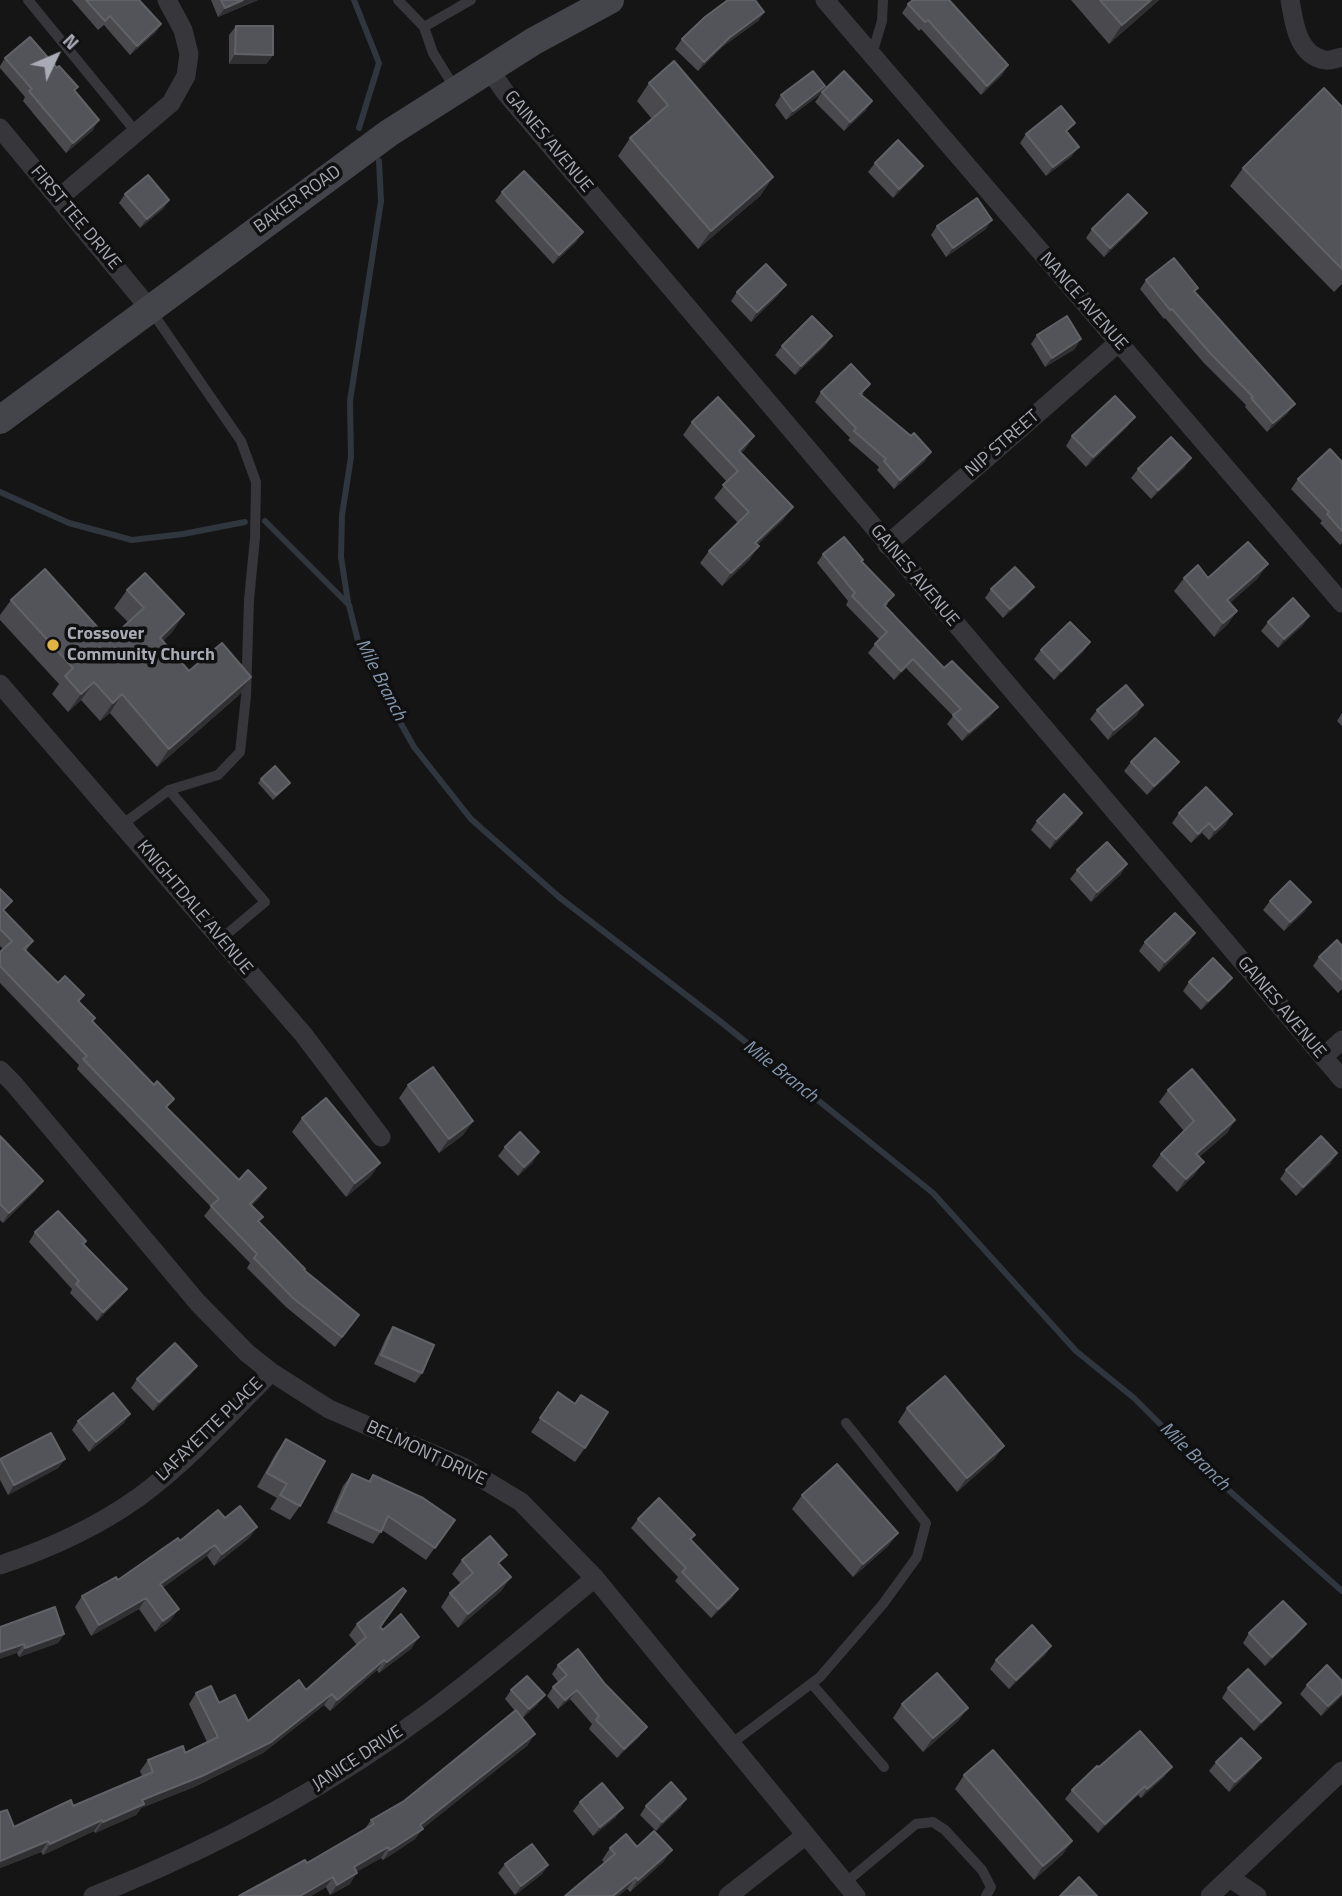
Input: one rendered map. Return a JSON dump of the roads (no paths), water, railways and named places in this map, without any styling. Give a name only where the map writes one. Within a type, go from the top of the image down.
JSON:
[{"type":"street","points":[[59,198],[171,103],[186,76],[189,54],[183,30],[167,0]]},
{"type":"street","name":"BAKER ROAD","points":[[0,420],[389,133],[534,41],[610,0]]},
{"type":"street","name":"NANCE AVENUE","points":[[825,0],[1342,603]]},
{"type":"street","points":[[1290,0],[1295,29],[1305,50],[1325,60],[1342,57]]},
{"type":"street","name":"GAINES AVENUE","points":[[489,69],[505,92],[887,545],[1342,1079]]},
{"type":"street","name":"FIRST TEE DRIVE","points":[[0,128],[150,309]]},
{"type":"street","name":"NIP STREET","points":[[887,545],[1118,343]]},
{"type":"street","name":"KNIGHTDALE AVENUE","points":[[0,684],[303,1034],[381,1137]]},
{"type":"street","points":[[1323,1057],[1342,1040]]},
{"type":"street","name":"BELMONT DRIVE","points":[[0,1070],[198,1303],[247,1353],[271,1372],[329,1409],[463,1468],[521,1502],[595,1578],[851,1889]]},
{"type":"street","name":"LAFAYETTE PLACE","points":[[0,1565],[38,1553],[84,1530],[138,1497],[197,1448],[271,1372]]},
{"type":"street","name":"JANICE DRIVE","points":[[93,1896],[165,1868],[261,1820],[347,1768],[428,1713],[595,1578]]},
{"type":"street","points":[[1210,1896],[1342,1771]]},
{"type":"street","points":[[728,1896],[806,1835]]},
{"type":"street","points":[[1230,1878],[1257,1896]]},
{"type":"lane","points":[[28,0],[136,132]]},
{"type":"lane","points":[[398,0],[424,27],[433,53],[456,90]]},
{"type":"lane","points":[[424,27],[471,0]]},
{"type":"lane","points":[[872,55],[882,21],[883,0]]},
{"type":"lane","points":[[123,824],[169,790],[218,775],[240,752],[255,538],[256,482],[241,441],[150,309]]},
{"type":"lane","points":[[169,790],[265,902],[221,939]]},
{"type":"lane","points":[[731,1744],[812,1684],[883,1604],[917,1558],[926,1523],[846,1423]]},
{"type":"lane","points":[[812,1684],[884,1766]]},
{"type":"lane","points":[[851,1889],[916,1824],[933,1822],[945,1830],[982,1870],[990,1887],[986,1896]]},
{"type":"waterway","points":[[354,0],[379,63],[359,128]]},
{"type":"waterway","points":[[348,602],[341,557],[342,515],[351,457],[350,401],[381,201],[379,161]]},
{"type":"waterway","name":"Mile Branch","points":[[0,492],[69,523],[132,540],[245,522]]},
{"type":"waterway","name":"Mile Branch","points":[[265,521],[349,605],[358,641],[414,747],[471,819],[559,897],[721,1022],[933,1193],[1076,1351],[1134,1398],[1206,1470],[1342,1591]]},
{"type":"place","name":"Crossover Community Church","points":[[53,645]]}]
